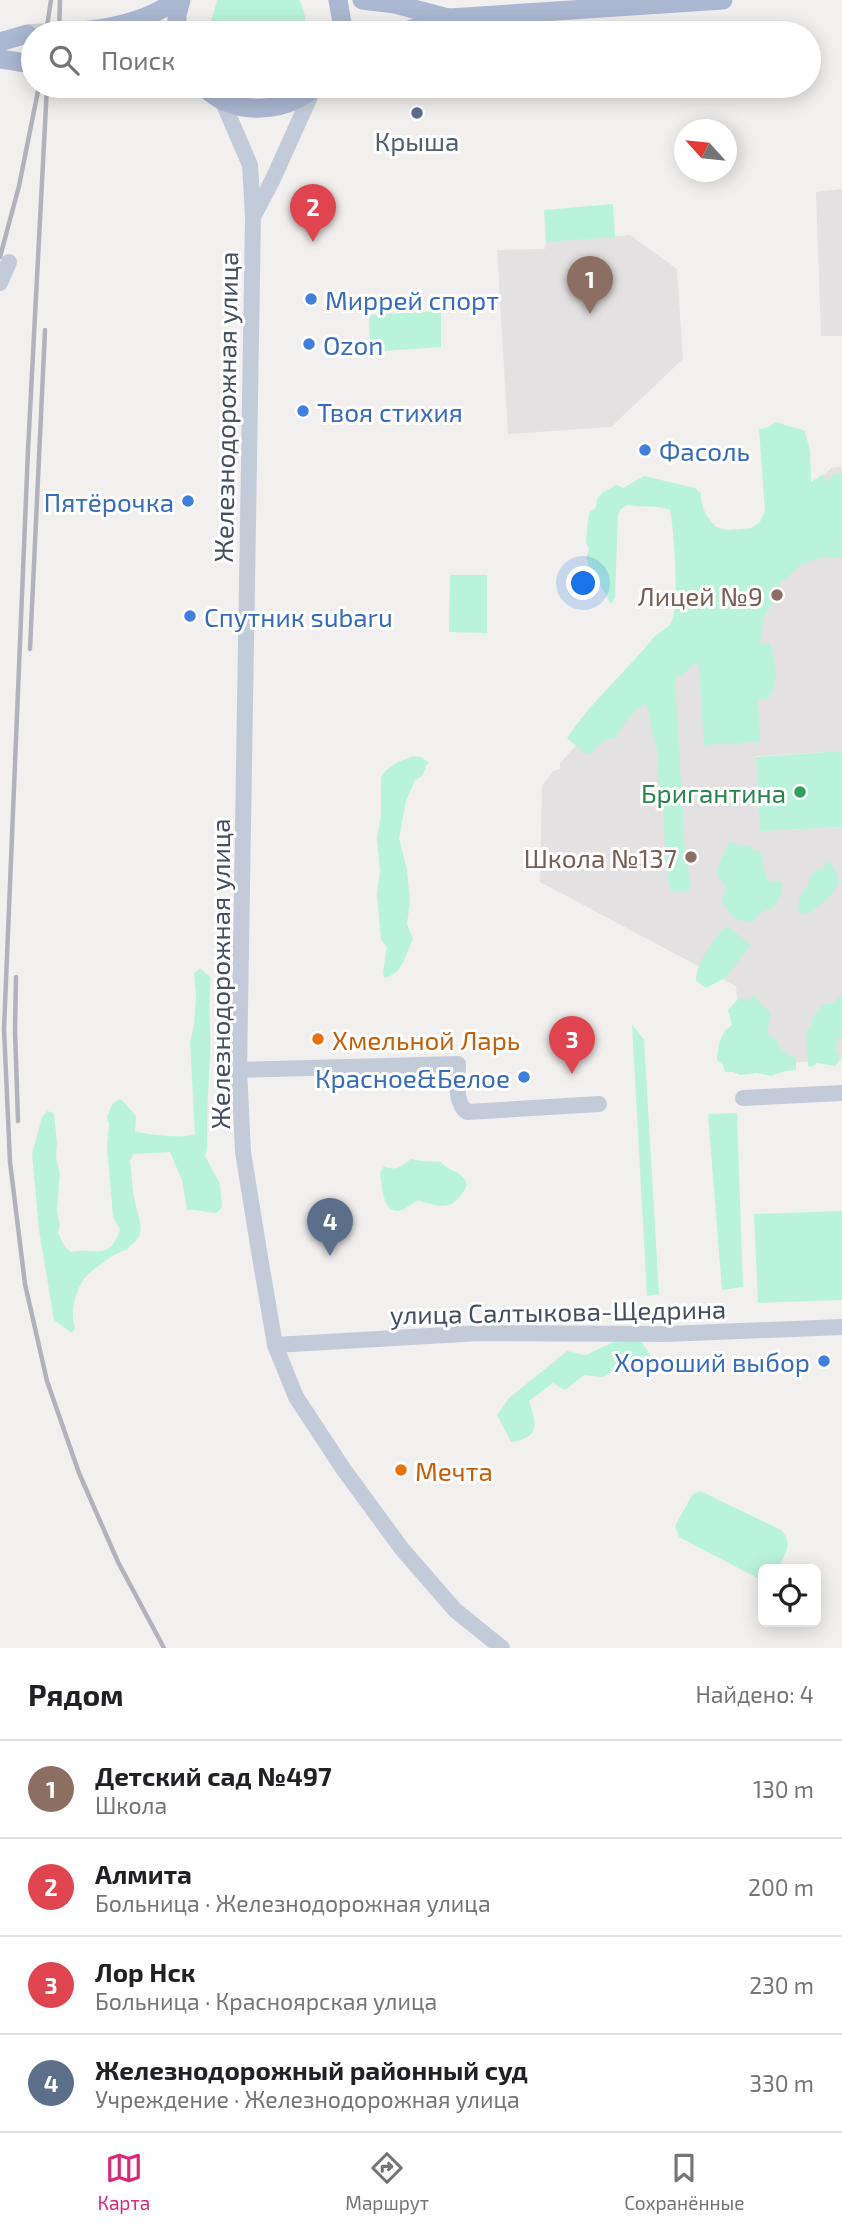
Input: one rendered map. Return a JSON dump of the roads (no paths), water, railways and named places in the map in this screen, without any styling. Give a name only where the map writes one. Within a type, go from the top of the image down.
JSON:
[{"type":"main road","points":[[128,21],[151,15],[176,0]]},
{"type":"main road","points":[[177,21],[181,0]]},
{"type":"main road","points":[[338,0],[341,21]]},
{"type":"main road","points":[[362,0],[395,4],[450,18]]},
{"type":"main road","points":[[440,21],[450,18],[723,0]]},
{"type":"main road","points":[[0,42],[21,36]]},
{"type":"main road","points":[[0,59],[21,62]]},
{"type":"main road","points":[[219,98],[243,107],[264,109],[291,103],[298,98]]},
{"type":"street","points":[[253,217],[310,98]]},
{"type":"street","name":"Железнодорожная улица","points":[[222,100],[250,166],[253,217],[239,1070],[243,1152],[275,1345],[296,1397],[344,1471],[402,1549],[455,1610],[502,1648]]},
{"type":"street","points":[[0,283],[9,262]]},
{"type":"street","points":[[239,1070],[458,1064],[459,1102],[467,1112],[599,1104]]},
{"type":"street","points":[[743,1098],[842,1093]]},
{"type":"street","name":"улица Салтыкова-Щедрина","points":[[275,1345],[480,1334],[666,1334],[842,1327]]},
{"type":"railway","points":[[48,21],[51,0]]},
{"type":"railway","points":[[59,21],[60,0]]},
{"type":"railway","points":[[0,257],[19,186],[37,98]]},
{"type":"railway","points":[[46,98],[28,450],[4,1029],[10,1162],[25,1284],[47,1381],[79,1473],[118,1562],[164,1648]]},
{"type":"railway","points":[[30,649],[45,330]]},
{"type":"railway","points":[[16,977],[18,1121]]},
{"type":"place","name":"Крыша","points":[[417,113]]},
{"type":"place","name":"Алмита","points":[[313,242]]},
{"type":"place","name":"Миррей спорт","points":[[311,299]]},
{"type":"place","name":"Детский сад №497","points":[[590,314]]},
{"type":"place","name":"Ozon","points":[[309,344]]},
{"type":"place","name":"Твоя стихия","points":[[303,411]]},
{"type":"place","name":"Фасоль","points":[[645,450]]},
{"type":"place","name":"Пятёрочка","points":[[188,501]]},
{"type":"place","name":"Лицей №9","points":[[777,595]]},
{"type":"place","name":"Спутник subaru","points":[[190,616]]},
{"type":"place","name":"Бригантина","points":[[800,792]]},
{"type":"place","name":"Школа №137","points":[[691,857]]},
{"type":"place","name":"Хмельной Ларь","points":[[318,1039]]},
{"type":"place","name":"Лор Нск","points":[[572,1074]]},
{"type":"place","name":"Красное&Белое","points":[[524,1077]]},
{"type":"place","name":"Железнодорожный районный суд","points":[[330,1256]]},
{"type":"place","name":"Хороший выбор","points":[[824,1361]]},
{"type":"place","name":"Мечта","points":[[401,1470]]}]
